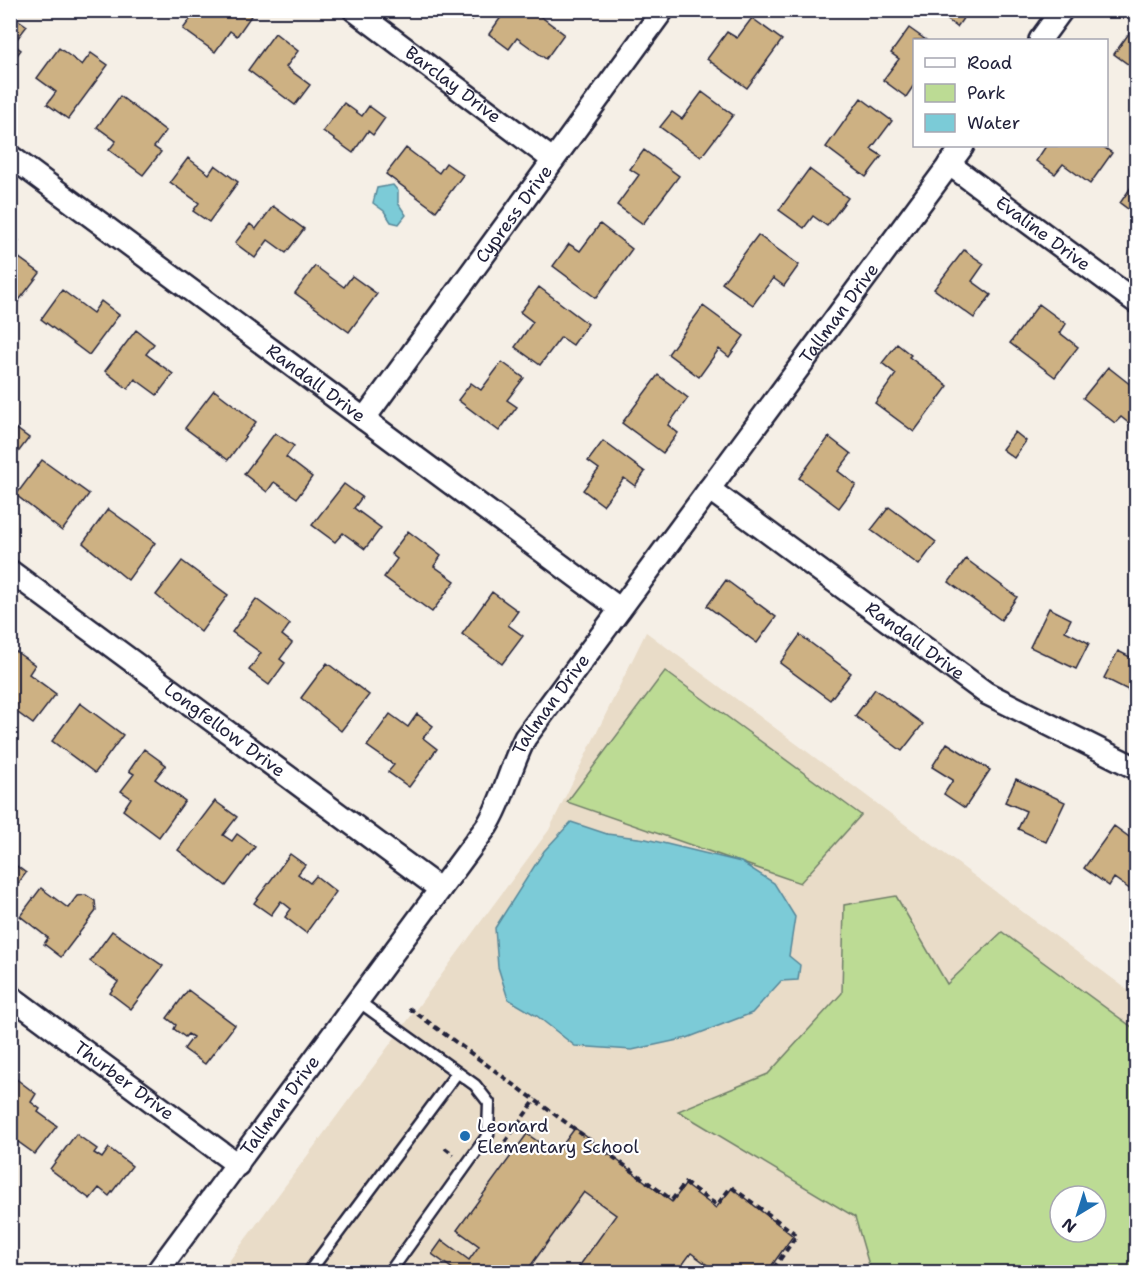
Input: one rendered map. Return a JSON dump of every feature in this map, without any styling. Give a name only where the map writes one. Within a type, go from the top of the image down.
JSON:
[{"type":"street","name":"Barclay Drive","points":[[354,10],[553,160]]},
{"type":"street","name":"Cypress Drive","points":[[364,419],[663,10]]},
{"type":"street","points":[[1041,39],[1062,10]]},
{"type":"street","name":"Tallman Drive","points":[[157,1272],[495,813],[510,770],[525,738],[962,147]]},
{"type":"street","name":"Randall Drive","points":[[10,156],[620,609]]},
{"type":"street","name":"Evaline Drive","points":[[949,164],[1137,302]]},
{"type":"street","name":"Randall Drive","points":[[708,489],[986,693],[1137,768]]},
{"type":"street","name":"Longfellow Drive","points":[[10,571],[440,889]]},
{"type":"street","name":"Thurber Drive","points":[[10,996],[238,1165]]},
{"type":"lane","points":[[358,1001],[475,1085],[489,1103],[488,1135],[390,1272]]},
{"type":"lane","points":[[309,1272],[457,1072]]},
{"type":"path","points":[[409,1008],[672,1200],[685,1183],[717,1205],[731,1186],[797,1235],[771,1272]]},
{"type":"shaded area","points":[[646,632],[1136,996],[1136,1272],[221,1272],[549,830]]},
{"type":"green space","points":[[665,671],[861,815],[800,883],[567,802]]},
{"type":"green space","points":[[896,896],[947,984],[1002,932],[1136,1030],[1136,1272],[871,1272],[855,1217],[678,1111],[768,1074],[842,993],[844,905]]},
{"type":"water","points":[[393,185],[398,191],[398,203],[406,215],[399,224],[391,222],[384,211],[373,203],[377,188]]},
{"type":"water","points":[[571,822],[607,834],[646,839],[741,862],[774,883],[795,917],[789,956],[800,965],[798,980],[781,981],[752,1013],[687,1038],[632,1050],[575,1046],[537,1016],[508,999],[498,967],[495,928],[544,851]]},
{"type":"building","points":[[197,10],[213,10],[219,15],[223,10],[244,10],[251,16],[237,36],[230,31],[215,52],[183,29]]},
{"type":"building","points":[[459,10],[479,10],[472,20]]},
{"type":"building","points":[[506,10],[532,10],[564,34],[546,59],[517,38],[509,49],[489,34]]},
{"type":"building","points":[[934,10],[969,10],[957,27]]},
{"type":"building","points":[[10,14],[27,26],[13,44],[21,50],[10,64]]},
{"type":"building","points":[[752,18],[782,40],[747,88],[707,59],[727,32],[737,38]]},
{"type":"building","points":[[909,28],[925,39],[913,39],[913,86],[906,97],[883,80],[899,59],[891,53]]},
{"type":"building","points":[[1130,32],[1136,36],[1136,70],[1114,54]]},
{"type":"building","points":[[275,33],[298,51],[286,67],[310,85],[295,105],[248,70]]},
{"type":"building","points":[[59,48],[82,65],[91,53],[108,65],[68,119],[47,104],[56,92],[37,78]]},
{"type":"building","points":[[702,92],[733,115],[701,157],[660,127],[672,112],[682,119]]},
{"type":"building","points":[[120,96],[166,131],[154,147],[161,152],[143,175],[109,150],[116,141],[97,127]]},
{"type":"building","points":[[861,98],[892,121],[871,149],[882,156],[866,177],[826,147]]},
{"type":"building","points":[[344,103],[362,116],[369,106],[385,118],[373,135],[368,131],[353,153],[323,131]]},
{"type":"building","points":[[1045,147],[1103,147],[1112,153],[1090,184],[1063,164],[1055,174],[1036,161]]},
{"type":"building","points":[[406,148],[439,173],[446,163],[463,175],[436,211],[386,174]]},
{"type":"building","points":[[644,150],[679,176],[643,224],[617,205],[639,175],[630,169]]},
{"type":"building","points":[[188,158],[209,174],[215,165],[238,182],[209,222],[193,211],[199,203],[170,182]]},
{"type":"building","points":[[809,169],[848,198],[827,226],[813,216],[804,228],[779,210]]},
{"type":"building","points":[[1134,183],[1136,184],[1136,215],[1120,203]]},
{"type":"building","points":[[273,206],[304,229],[286,253],[268,240],[255,258],[235,243],[250,224],[256,229]]},
{"type":"building","points":[[600,224],[632,249],[596,298],[553,266],[569,244],[580,251]]},
{"type":"building","points":[[10,235],[19,241],[11,252],[40,273],[17,303],[10,298]]},
{"type":"building","points":[[758,235],[799,265],[784,286],[773,278],[753,305],[722,283]]},
{"type":"building","points":[[964,250],[984,264],[972,281],[991,295],[974,318],[934,289]]},
{"type":"building","points":[[315,266],[344,287],[352,276],[377,294],[349,332],[295,293]]},
{"type":"building","points":[[539,287],[588,324],[573,345],[561,337],[540,365],[515,347],[533,322],[520,312]]},
{"type":"building","points":[[62,290],[93,313],[101,301],[119,315],[89,355],[41,319]]},
{"type":"building","points":[[1039,304],[1066,324],[1060,333],[1078,347],[1055,377],[1010,343]]},
{"type":"building","points":[[703,306],[744,336],[729,357],[719,349],[699,377],[668,354]]},
{"type":"building","points":[[136,330],[154,344],[146,354],[173,374],[157,395],[135,379],[128,389],[105,371]]},
{"type":"building","points":[[897,344],[911,355],[909,357],[948,386],[914,432],[875,403],[896,374],[882,363]]},
{"type":"building","points":[[502,362],[524,378],[507,400],[517,407],[499,431],[458,400],[471,383],[481,390]]},
{"type":"building","points":[[1108,367],[1136,389],[1136,429],[1121,417],[1115,423],[1083,398]]},
{"type":"building","points":[[658,375],[688,398],[668,425],[678,433],[663,453],[622,423]]},
{"type":"building","points":[[214,390],[256,422],[228,460],[185,428]]},
{"type":"building","points":[[10,424],[29,438],[10,463]]},
{"type":"building","points":[[1015,432],[1026,441],[1014,458],[1002,449]]},
{"type":"building","points":[[275,433],[294,446],[286,457],[312,477],[297,498],[274,482],[267,492],[244,474]]},
{"type":"building","points":[[829,437],[851,454],[838,471],[856,485],[839,508],[799,478]]},
{"type":"building","points":[[603,441],[645,472],[635,486],[624,478],[603,505],[583,490],[599,469],[588,461]]},
{"type":"building","points":[[42,460],[89,494],[62,531],[16,495]]},
{"type":"building","points":[[344,484],[362,497],[354,508],[381,528],[365,549],[343,533],[335,542],[312,525]]},
{"type":"building","points":[[889,507],[936,542],[919,565],[871,530]]},
{"type":"building","points":[[108,509],[155,543],[128,580],[83,543]]},
{"type":"building","points":[[408,531],[441,556],[434,566],[455,581],[432,612],[384,577],[397,559],[391,554]]},
{"type":"building","points":[[966,559],[1017,597],[1001,620],[949,582]]},
{"type":"building","points":[[182,561],[228,595],[201,632],[156,595]]},
{"type":"building","points":[[726,580],[776,617],[757,643],[707,606]]},
{"type":"building","points":[[492,592],[518,611],[508,625],[523,636],[502,664],[462,634]]},
{"type":"building","points":[[256,599],[290,624],[282,635],[292,643],[280,659],[285,663],[269,685],[249,670],[261,653],[232,632]]},
{"type":"building","points":[[1049,608],[1071,619],[1065,631],[1089,643],[1076,669],[1030,647]]},
{"type":"building","points":[[800,635],[851,673],[830,700],[780,663]]},
{"type":"building","points":[[15,651],[35,665],[29,674],[56,694],[33,724],[10,707],[10,658]]},
{"type":"building","points":[[1118,651],[1136,660],[1136,694],[1104,678]]},
{"type":"building","points":[[327,663],[369,695],[341,731],[301,698]]},
{"type":"building","points":[[875,689],[923,724],[902,751],[855,716]]},
{"type":"building","points":[[80,703],[123,735],[95,773],[52,741]]},
{"type":"building","points":[[390,714],[408,727],[417,714],[433,726],[423,738],[437,749],[409,787],[388,772],[394,765],[367,746]]},
{"type":"building","points":[[947,743],[990,770],[965,808],[944,794],[953,780],[932,767]]},
{"type":"building","points":[[144,749],[166,765],[155,779],[185,801],[159,837],[123,810],[131,798],[121,791],[134,774],[129,771]]},
{"type":"building","points":[[1016,779],[1065,802],[1046,842],[1018,829],[1026,811],[1005,802]]},
{"type":"building","points":[[215,801],[237,817],[223,835],[232,841],[237,834],[255,847],[226,886],[178,850]]},
{"type":"building","points":[[1114,826],[1136,842],[1136,883],[1131,890],[1114,878],[1109,886],[1084,868]]},
{"type":"building","points":[[290,854],[305,865],[298,874],[310,883],[316,876],[336,892],[306,933],[285,917],[291,909],[281,901],[271,915],[254,903]]},
{"type":"building","points":[[10,861],[26,873],[10,894]]},
{"type":"building","points":[[41,888],[68,908],[77,896],[86,895],[95,901],[96,911],[61,957],[44,944],[48,938],[20,916]]},
{"type":"building","points":[[112,931],[163,966],[131,1009],[110,993],[118,982],[90,961]]},
{"type":"building","points":[[188,990],[235,1025],[205,1064],[184,1049],[193,1037],[188,1034],[185,1037],[174,1029],[176,1025],[167,1018]]},
{"type":"building","points":[[15,1078],[36,1094],[31,1102],[40,1109],[38,1112],[57,1126],[35,1154],[10,1136],[10,1085]]},
{"type":"building","points":[[575,1128],[672,1202],[685,1185],[716,1208],[732,1188],[793,1236],[767,1272],[717,1272],[691,1253],[677,1272],[575,1272],[616,1215],[584,1192],[526,1272],[457,1272],[432,1254],[442,1240],[469,1260],[479,1246],[457,1230],[527,1134],[556,1154]]},
{"type":"building","points":[[76,1134],[97,1149],[94,1153],[102,1158],[109,1148],[132,1166],[109,1196],[99,1188],[90,1199],[50,1169]]},
{"type":"place","name":"Leonard Elementary School","points":[[465,1136]]}]
